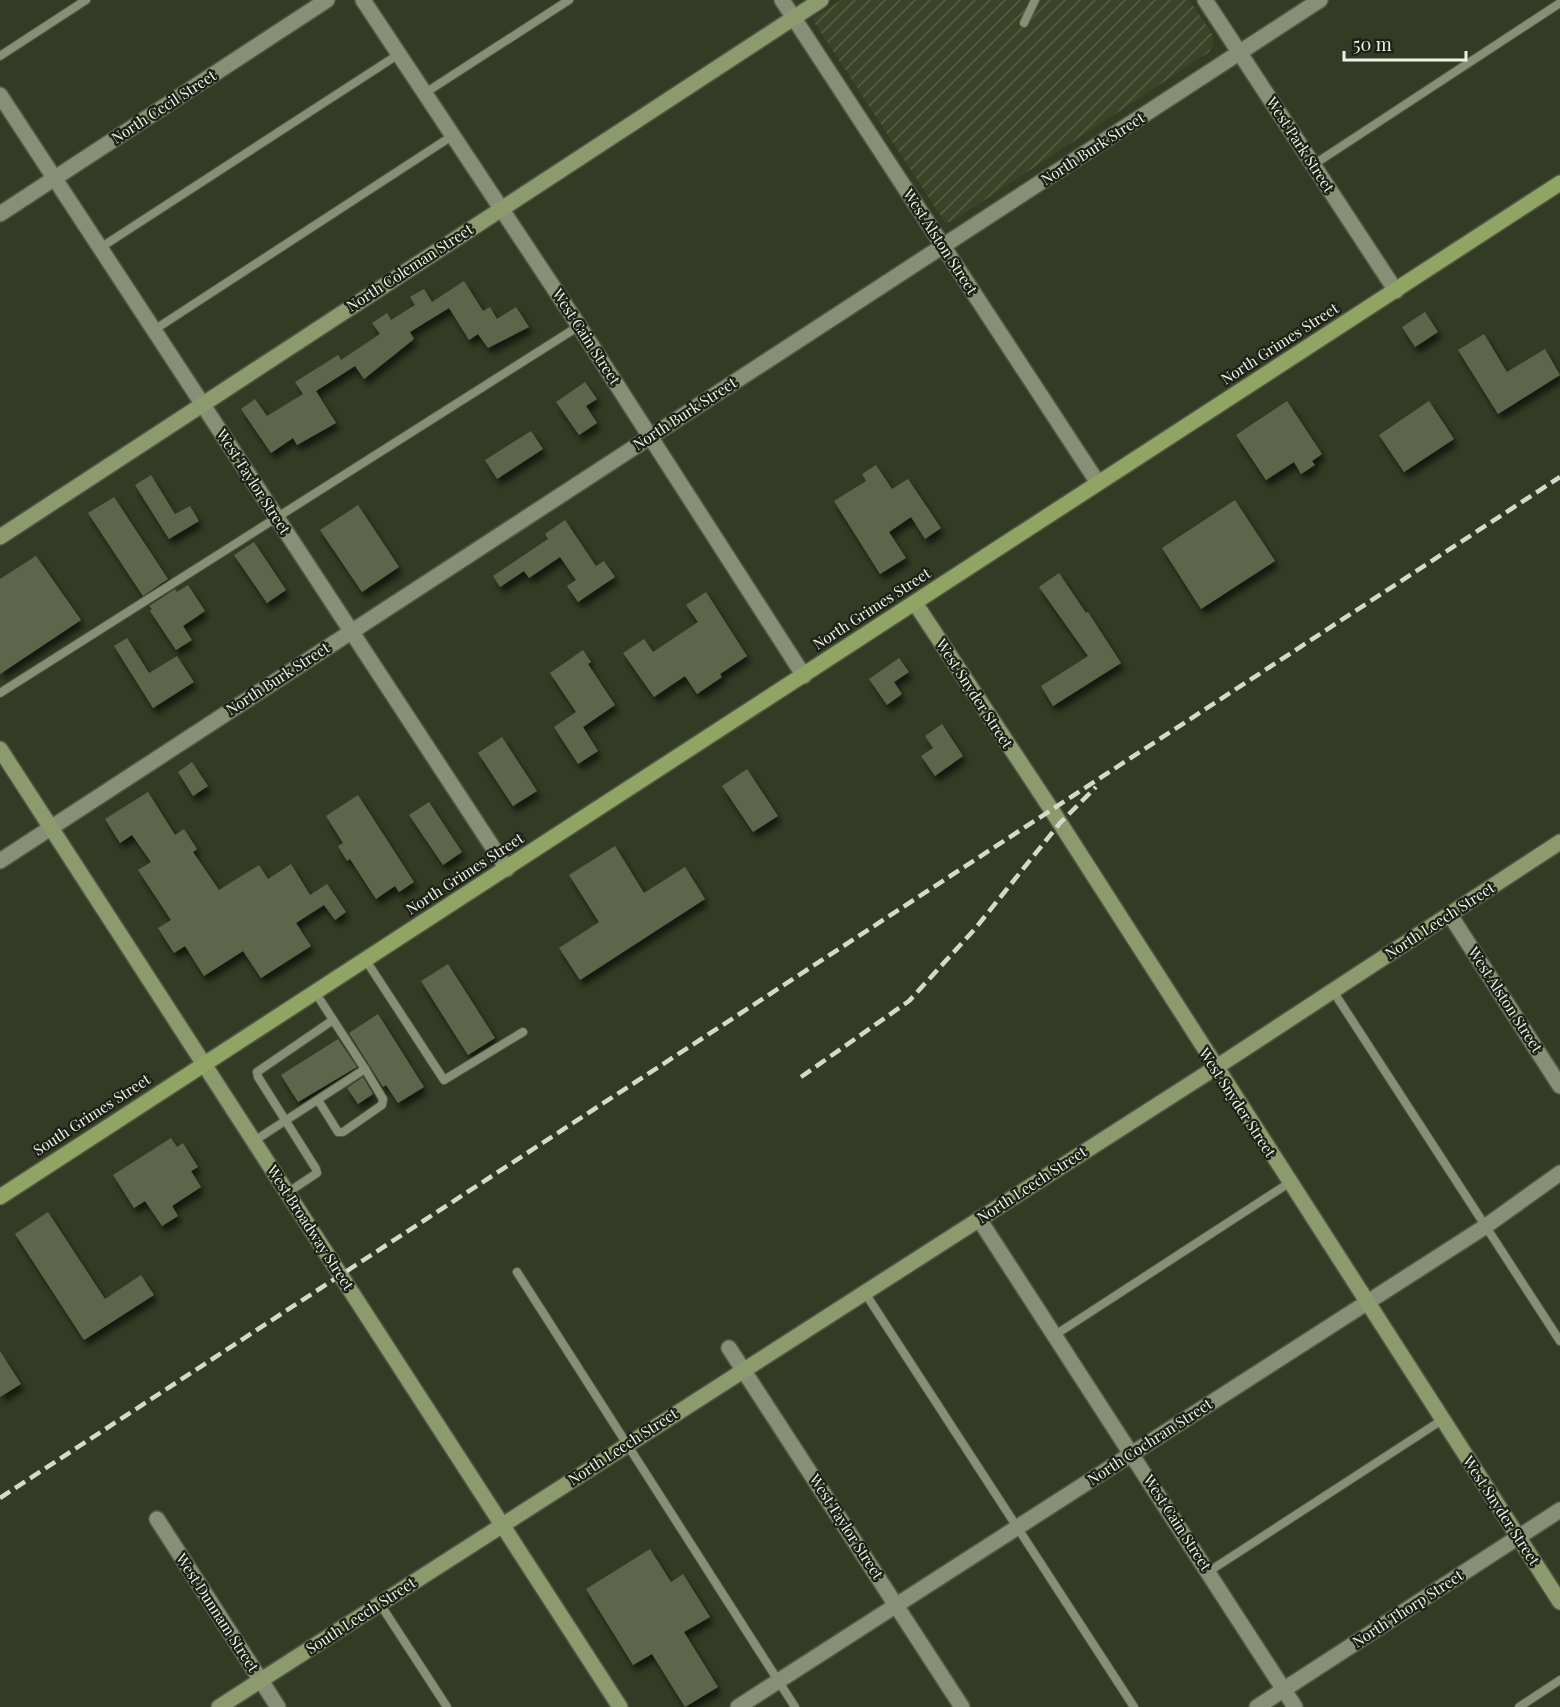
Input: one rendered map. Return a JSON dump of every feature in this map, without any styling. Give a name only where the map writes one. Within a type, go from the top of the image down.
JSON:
[{"type":"main road","name":"North Grimes Street","points":[[203,1064],[804,676],[1560,183]]},
{"type":"main road","name":"South Grimes Street","points":[[0,1197],[203,1064]]},
{"type":"street","name":"North Cecil Street","points":[[0,214],[327,0]]},
{"type":"street","name":"West Cain Street","points":[[363,0],[579,326],[804,676]]},
{"type":"street","name":"West Alston Street","points":[[782,0],[1098,483]]},
{"type":"street","name":"North Coleman Street","points":[[0,537],[822,0]]},
{"type":"street","name":"West Park Street","points":[[1205,0],[1396,291]]},
{"type":"street","name":"North Burk Street","points":[[0,861],[1320,0]]},
{"type":"street","name":"West Taylor Street","points":[[0,95],[507,868]]},
{"type":"street","name":"West Snyder Street","points":[[915,603],[1051,809],[1215,1068],[1560,1602]]},
{"type":"street","name":"West Broadway Street","points":[[0,749],[620,1707]]},
{"type":"street","name":"North Leech Street","points":[[502,1525],[1215,1068],[1560,842]]},
{"type":"street","name":"West Alston Street","points":[[1450,915],[1560,1086]]},
{"type":"street","name":"North Cochran Street","points":[[738,1707],[1486,1226],[1560,1173]]},
{"type":"street","name":"West Cain Street","points":[[979,1220],[1295,1707]]},
{"type":"street","name":"West Taylor Street","points":[[729,1348],[962,1707]]},
{"type":"street","name":"North Thorp Street","points":[[1257,1707],[1560,1510]]},
{"type":"street","name":"West Dunnam Street","points":[[157,1518],[278,1707]]},
{"type":"street","name":"South Leech Street","points":[[219,1707],[502,1525]]},
{"type":"lane","points":[[0,56],[86,0]]},
{"type":"lane","points":[[425,93],[569,0]]},
{"type":"lane","points":[[1024,23],[1035,0]]},
{"type":"lane","points":[[1313,165],[1560,3]]},
{"type":"lane","points":[[100,248],[399,54]]},
{"type":"lane","points":[[154,330],[452,136]]},
{"type":"lane","points":[[0,693],[579,326]]},
{"type":"lane","points":[[365,959],[444,1080],[523,1032]]},
{"type":"lane","points":[[1333,991],[1560,1341]]},
{"type":"lane","points":[[315,992],[384,1099],[382,1105],[343,1132],[338,1132],[318,1100]]},
{"type":"lane","points":[[287,1193],[317,1173],[258,1077],[259,1070],[333,1020]]},
{"type":"lane","points":[[254,1141],[365,1069]]},
{"type":"lane","points":[[1055,1335],[1289,1183]]},
{"type":"lane","points":[[517,1272],[795,1707]]},
{"type":"lane","points":[[865,1293],[1134,1707]]},
{"type":"lane","points":[[1208,1572],[1442,1420]]},
{"type":"lane","points":[[380,1604],[447,1707]]},
{"type":"lane","points":[[1519,1707],[1560,1680]]},
{"type":"shaded area","points":[[841,0],[1189,0],[1213,35],[1213,45],[1209,52],[951,222],[945,222],[812,19]]},
{"type":"building","points":[[464,281],[483,311],[490,307],[497,319],[516,307],[529,327],[488,348],[478,334],[469,340],[449,308],[410,332],[414,339],[364,379],[355,366],[316,391],[336,423],[297,445],[293,438],[271,453],[241,409],[255,399],[267,416],[303,394],[295,382],[338,355],[341,360],[380,334],[372,323],[387,313],[391,320],[415,305],[410,297],[424,289],[432,302]]},
{"type":"building","points":[[1425,312],[1438,332],[1415,347],[1402,327]]},
{"type":"building","points":[[1484,334],[1507,372],[1545,349],[1560,375],[1498,414],[1458,350]]},
{"type":"building","points":[[585,382],[597,399],[586,406],[597,423],[579,435],[556,402]]},
{"type":"building","points":[[1287,401],[1322,454],[1312,461],[1315,465],[1301,474],[1294,462],[1266,480],[1236,435]]},
{"type":"building","points":[[1429,401],[1454,439],[1404,472],[1379,435]]},
{"type":"building","points":[[531,431],[543,449],[497,479],[485,460]]},
{"type":"building","points":[[876,465],[892,489],[908,479],[941,528],[925,539],[911,517],[889,532],[906,558],[880,574],[834,501],[866,481],[862,474]]},
{"type":"building","points":[[151,475],[175,514],[190,506],[199,521],[169,539],[135,485]]},
{"type":"building","points":[[114,497],[168,579],[143,596],[88,513]]},
{"type":"building","points":[[1235,500],[1275,561],[1201,609],[1162,548]]},
{"type":"building","points":[[358,505],[399,567],[362,592],[320,530]]},
{"type":"building","points":[[565,520],[596,566],[604,561],[615,577],[578,602],[567,586],[576,580],[560,557],[529,578],[524,571],[500,587],[493,576],[548,539],[545,534]]},
{"type":"building","points":[[254,542],[286,590],[267,603],[234,555]]},
{"type":"building","points":[[36,556],[81,620],[0,674],[0,579]]},
{"type":"building","points":[[1059,573],[1121,663],[1053,706],[1041,686],[1088,656],[1039,587]]},
{"type":"building","points":[[188,585],[205,611],[183,626],[192,640],[176,650],[149,606],[175,589],[177,592]]},
{"type":"building","points":[[706,592],[747,656],[720,674],[722,677],[697,694],[685,676],[654,697],[623,653],[644,639],[653,652],[698,622],[686,605]]},
{"type":"building","points":[[127,638],[149,673],[177,656],[194,682],[153,708],[114,646]]},
{"type":"building","points":[[583,650],[591,662],[588,664],[615,705],[583,727],[598,751],[578,764],[554,727],[576,712],[550,673]]},
{"type":"building","points":[[899,658],[909,672],[894,682],[902,694],[887,705],[869,679]]},
{"type":"building","points":[[942,724],[963,756],[935,776],[921,756],[933,748],[925,736]]},
{"type":"building","points":[[502,737],[537,791],[513,806],[478,753]]},
{"type":"building","points":[[192,762],[208,786],[193,796],[178,772]]},
{"type":"building","points":[[747,769],[778,816],[753,832],[722,786]]},
{"type":"building","points":[[148,792],[175,835],[184,829],[197,849],[193,852],[219,890],[259,865],[268,879],[291,864],[310,895],[327,884],[346,912],[335,920],[324,905],[296,923],[311,946],[261,978],[243,951],[204,976],[185,946],[174,953],[158,928],[171,920],[138,870],[151,862],[132,835],[120,843],[105,819]]},
{"type":"building","points":[[358,795],[414,882],[399,892],[395,886],[376,899],[350,859],[347,861],[338,846],[343,843],[326,816]]},
{"type":"building","points":[[429,802],[462,852],[443,865],[409,815]]},
{"type":"building","points":[[615,846],[644,893],[685,867],[705,899],[580,980],[559,948],[599,922],[569,875]]},
{"type":"building","points":[[448,964],[495,1038],[468,1055],[421,981]]},
{"type":"building","points":[[378,1014],[424,1087],[398,1103],[386,1085],[383,1087],[349,1033]]},
{"type":"building","points":[[338,1039],[357,1067],[298,1102],[281,1075]]},
{"type":"building","points":[[363,1077],[373,1094],[358,1104],[347,1088]]},
{"type":"building","points":[[171,1138],[177,1147],[183,1143],[198,1167],[191,1171],[201,1187],[172,1206],[178,1216],[162,1226],[145,1201],[134,1208],[113,1175]]},
{"type":"building","points":[[48,1212],[105,1299],[141,1275],[154,1295],[84,1340],[15,1234]]},
{"type":"building","points":[[0,1351],[21,1384],[0,1397]]},
{"type":"building","points":[[650,1549],[671,1582],[683,1574],[710,1617],[684,1632],[718,1687],[685,1707],[652,1654],[633,1665],[586,1589]]},
{"type":"railway","points":[[0,1498],[1560,477]]},
{"type":"railway","points":[[801,1077],[909,1001],[974,930],[1060,823],[1096,787]]}]
